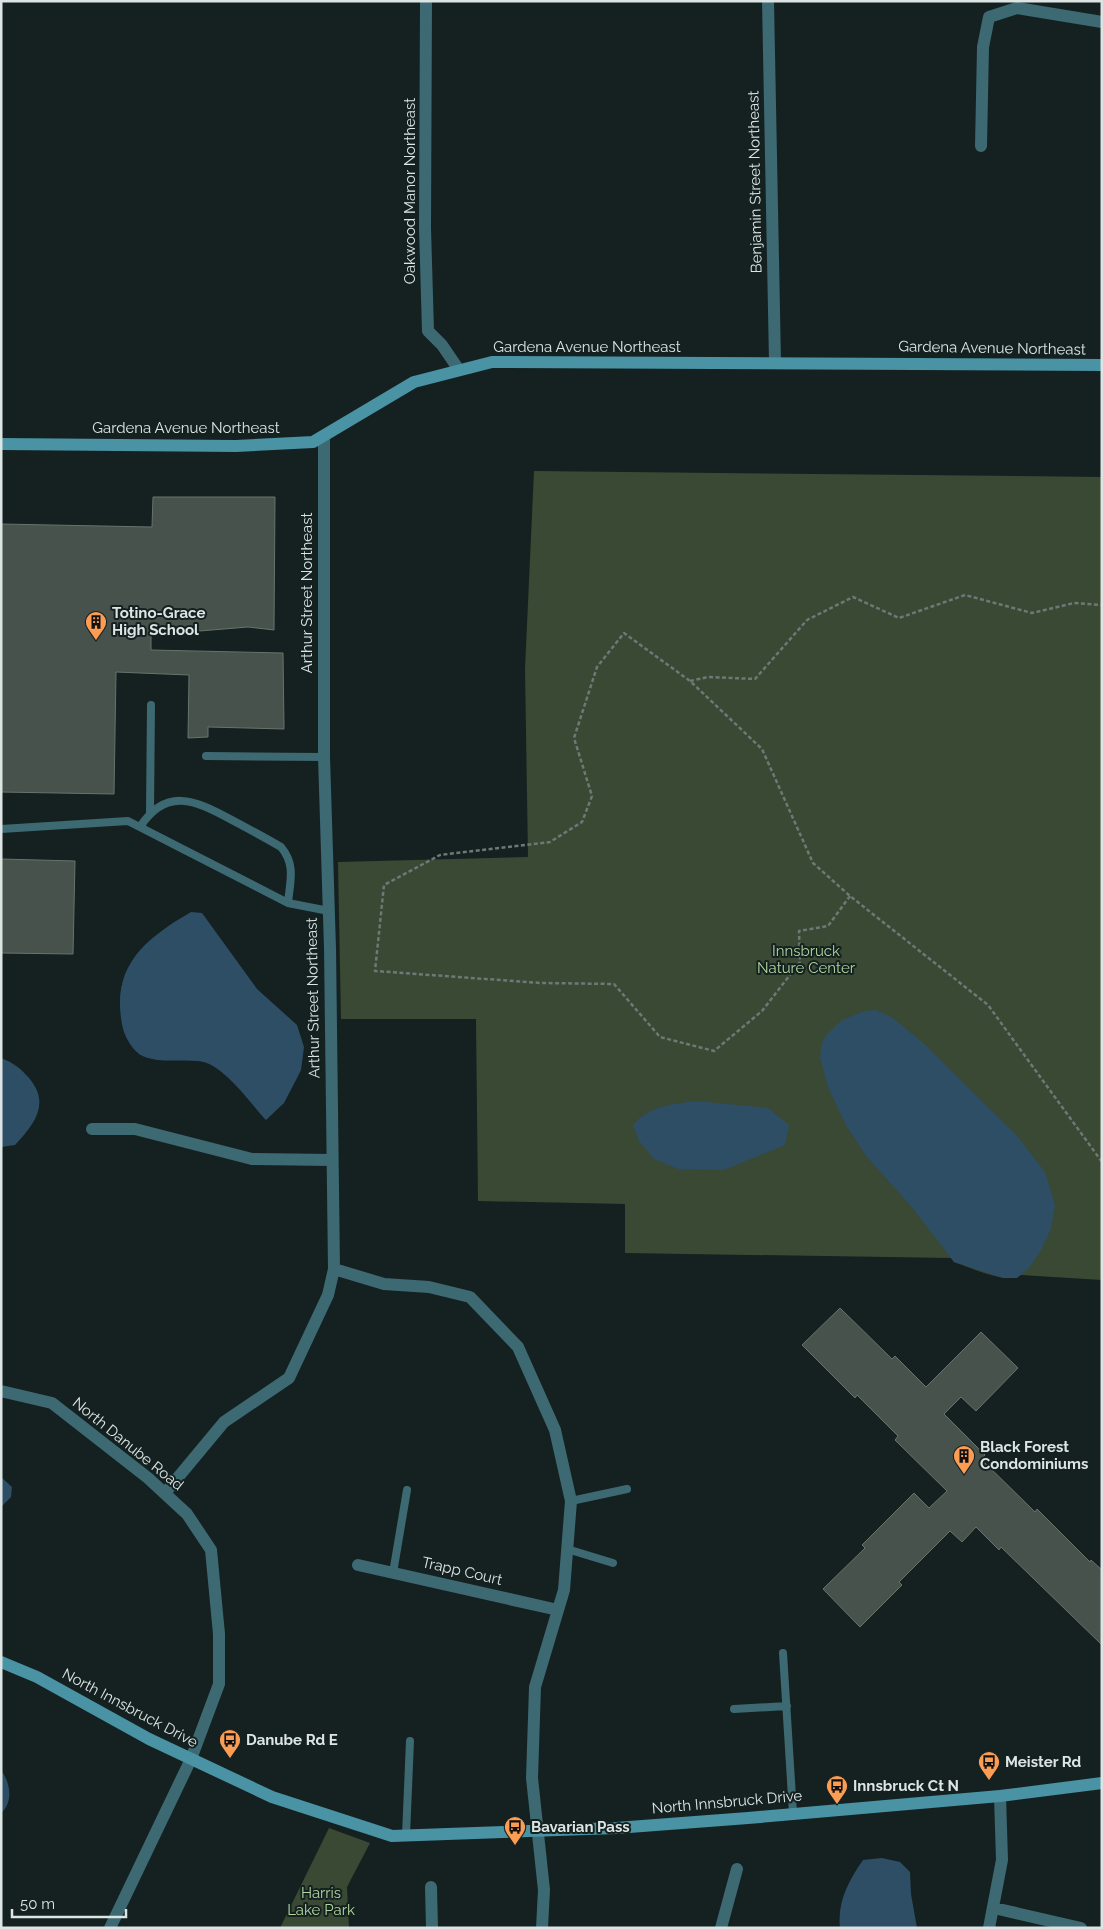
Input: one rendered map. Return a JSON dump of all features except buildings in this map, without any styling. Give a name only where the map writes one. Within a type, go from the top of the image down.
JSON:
[{"type":"street","name":"Oakwood Manor Northeast","points":[[426,1],[425,228],[428,331],[442,345],[459,370]]},
{"type":"street","name":"Benjamin Street Northeast","points":[[768,1],[775,362]]},
{"type":"street","points":[[981,146],[983,47],[989,17],[1017,8],[1102,22]]},
{"type":"street","name":"Gardena Avenue Northeast","points":[[1,444],[236,446],[313,442],[414,382],[492,362],[1102,365]]},
{"type":"street","name":"Arthur Street Northeast","points":[[165,1494],[224,1422],[289,1378],[328,1295],[334,1269],[324,757],[324,436]]},
{"type":"street","points":[[92,1129],[135,1129],[252,1159],[332,1160]]},
{"type":"street","points":[[334,1269],[384,1284],[429,1287],[470,1297],[518,1347],[555,1430],[571,1501],[564,1590],[536,1687],[532,1778],[544,1890],[542,1928]]},
{"type":"street","name":"North Danube Road","points":[[1,1391],[52,1403],[148,1478],[187,1514],[211,1550],[218,1624],[220,1684],[191,1759],[110,1928]]},
{"type":"street","name":"Trapp Court","points":[[358,1565],[558,1610]]},
{"type":"street","name":"North Innsbruck Drive","points":[[1,1662],[37,1677],[149,1739],[272,1797],[392,1836],[537,1831],[793,1814],[1000,1796],[1102,1783]]},
{"type":"street","points":[[989,1928],[1002,1860],[1000,1796]]},
{"type":"street","points":[[721,1928],[736,1869]]},
{"type":"street","points":[[431,1887],[432,1928]]},
{"type":"street","points":[[994,1908],[1081,1928]]},
{"type":"lane","points":[[150,812],[151,705]]},
{"type":"lane","points":[[206,756],[324,757]]},
{"type":"lane","points":[[140,827],[150,812],[166,802],[186,800],[204,805],[281,847],[290,857],[288,903]]},
{"type":"lane","points":[[1,829],[128,821],[288,903],[328,911]]},
{"type":"lane","points":[[571,1501],[626,1489]]},
{"type":"lane","points":[[393,1573],[407,1490]]},
{"type":"lane","points":[[567,1549],[613,1562]]},
{"type":"lane","points":[[784,1654],[793,1814]]},
{"type":"lane","points":[[734,1709],[786,1706]]},
{"type":"lane","points":[[406,1835],[410,1741]]},
{"type":"path","points":[[690,681],[708,677],[755,678],[807,620],[853,597],[899,618],[965,595],[1032,613],[1074,603],[1102,605]]},
{"type":"path","points":[[850,896],[828,926],[799,930],[800,962],[762,1011],[714,1051],[660,1037],[614,984],[541,983],[375,971],[384,885],[440,855],[550,842],[582,822],[592,796],[574,738],[597,667],[624,633],[690,681],[762,749],[813,863],[850,896],[988,1005],[1102,1162]]},
{"type":"green space","name":"Innsbruck Nature Center","points":[[534,471],[1102,477],[1102,1280],[1021,1275],[1015,1278],[998,1277],[954,1262],[951,1258],[625,1253],[625,1204],[478,1201],[476,1019],[341,1019],[338,862],[528,857],[525,669]]},
{"type":"green space","name":"Harris Lake Park","points":[[329,1828],[370,1843],[347,1887],[349,1928],[280,1928]]},
{"type":"water","points":[[191,912],[202,913],[257,989],[297,1025],[304,1047],[301,1070],[284,1103],[266,1120],[235,1084],[216,1068],[198,1061],[158,1060],[145,1057],[133,1048],[125,1034],[120,1004],[122,986],[127,970],[135,956],[146,944],[174,922]]},
{"type":"water","points":[[876,1010],[893,1018],[923,1043],[1017,1136],[1045,1172],[1055,1205],[1051,1229],[1041,1250],[1029,1268],[1017,1278],[1003,1278],[954,1262],[911,1206],[867,1157],[847,1127],[828,1087],[820,1057],[822,1043],[827,1034],[842,1020],[864,1011]]},
{"type":"water","points":[[1,1058],[23,1071],[29,1078],[39,1096],[39,1105],[34,1121],[15,1145],[1,1147]]},
{"type":"water","points":[[696,1101],[768,1108],[789,1125],[785,1145],[724,1170],[678,1169],[654,1159],[639,1141],[633,1125],[654,1110],[670,1105]]},
{"type":"water","points":[[1,1477],[12,1487],[11,1497],[1,1507]]},
{"type":"water","points":[[1,1770],[7,1780],[9,1798],[1,1813]]},
{"type":"water","points":[[882,1858],[900,1862],[910,1872],[911,1894],[917,1928],[840,1928],[842,1900],[853,1875],[863,1860]]},
{"type":"place","name":"Totino-Grace High School","points":[[96,641]]},
{"type":"place","name":"Black Forest Condominiums","points":[[964,1475]]},
{"type":"place","name":"Danube Rd E","points":[[230,1759]]},
{"type":"place","name":"Meister Rd","points":[[989,1781]]},
{"type":"place","name":"Innsbruck Ct N","points":[[837,1805]]},
{"type":"place","name":"Bavarian Pass","points":[[515,1846]]}]
